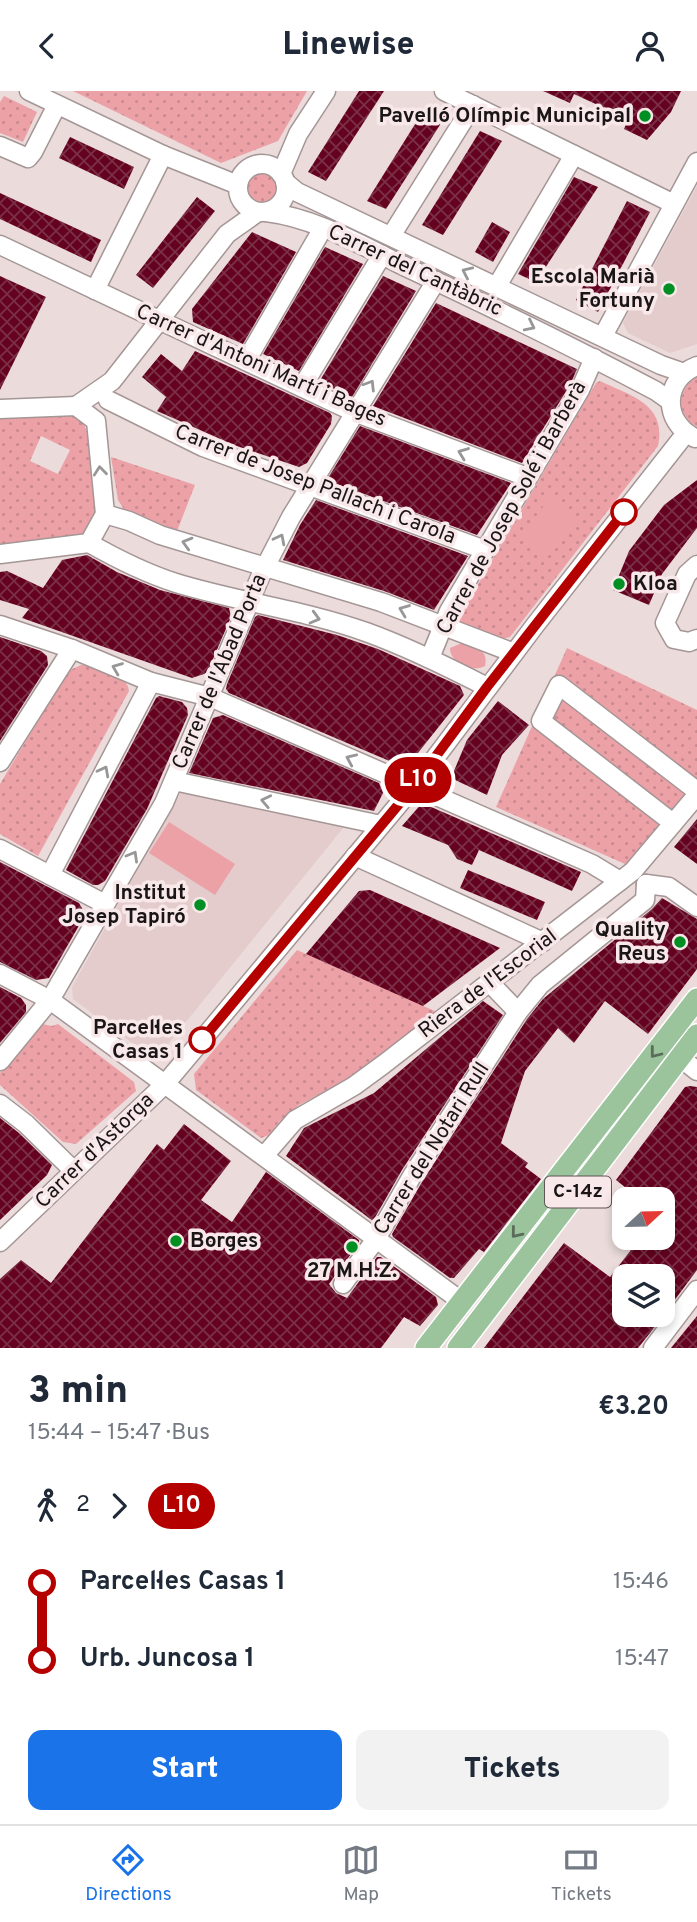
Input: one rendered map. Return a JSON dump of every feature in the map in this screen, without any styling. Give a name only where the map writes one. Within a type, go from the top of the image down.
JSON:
[{"type":"main road","name":"C-14z","points":[[426,1348],[697,999]]},
{"type":"main road","name":"C-14z","points":[[458,1348],[697,1035]]},
{"type":"street","points":[[29,91],[239,191],[248,208],[262,212]]},
{"type":"street","points":[[227,234],[262,212],[276,208],[282,200],[278,173],[298,134],[326,91]]},
{"type":"street","points":[[444,91],[674,204]]},
{"type":"street","points":[[0,146],[28,158],[57,105]]},
{"type":"street","points":[[391,236],[473,105]]},
{"type":"street","points":[[95,290],[163,155]]},
{"type":"street","points":[[497,286],[574,155]]},
{"type":"street","points":[[603,336],[697,162]]},
{"type":"street","points":[[0,409],[76,406],[112,381],[227,234],[237,211],[242,175],[250,167],[278,173]]},
{"type":"street","name":"Carrer del Cantàbric","points":[[278,173],[297,192],[660,365],[690,369]]},
{"type":"street","name":"Carrer del Cantàbric","points":[[262,212],[289,215],[323,227],[594,358],[670,401]]},
{"type":"street","points":[[246,361],[323,227]]},
{"type":"street","name":"Carrer d'Antoni Martí i Bages","points":[[0,245],[354,412],[527,477]]},
{"type":"street","points":[[302,387],[382,255]]},
{"type":"street","name":"Carrer de l'Abad Porta","points":[[0,1061],[50,1000],[164,803],[265,567],[310,485],[436,281]]},
{"type":"street","name":"Carrer de Josep Solé i Barberà","points":[[430,658],[449,611],[580,390],[594,358]]},
{"type":"street","points":[[690,369],[673,388],[670,401],[676,421],[692,436]]},
{"type":"street","points":[[89,543],[105,514],[96,421],[108,400],[112,381]]},
{"type":"street","name":"Carrer de Josep Pallach i Carola","points":[[108,400],[203,447],[485,550]]},
{"type":"street","points":[[76,406],[96,421]]},
{"type":"street","name":"Carrer d'Astorga","points":[[0,1243],[165,1084],[414,786],[514,653],[692,436]]},
{"type":"street","points":[[105,514],[160,535],[380,601],[514,653]]},
{"type":"street","points":[[0,554],[89,543],[129,565],[175,582],[365,632],[430,658],[487,687]]},
{"type":"street","points":[[697,565],[687,574],[665,623],[674,639],[689,642],[697,639]]},
{"type":"street","points":[[0,625],[72,649],[151,682],[210,697],[592,864],[633,879],[669,887],[697,908]]},
{"type":"street","points":[[0,762],[72,649]]},
{"type":"street","points":[[50,875],[151,682]]},
{"type":"street","points":[[673,823],[541,721],[559,685],[697,793]]},
{"type":"street","points":[[174,781],[381,825]]},
{"type":"street","name":"Riera de l'Escorial","points":[[264,1156],[295,1120],[374,1072],[602,896],[633,879],[697,793]]},
{"type":"street","points":[[0,849],[105,904]]},
{"type":"street","points":[[355,856],[543,942]]},
{"type":"street","points":[[592,864],[602,875],[602,896]]},
{"type":"street","name":"Carrer del Notari Rull","points":[[343,1284],[376,1240],[412,1176],[517,1012],[540,985],[645,900],[633,879]]},
{"type":"street","points":[[0,974],[50,1000],[461,1301]]},
{"type":"street","points":[[490,983],[517,1012]]},
{"type":"street","points":[[468,1348],[694,1061]]},
{"type":"street","points":[[0,1104],[26,1124],[74,1171]]},
{"type":"street","points":[[653,1348],[697,1290]]},
{"type":"shaded area","points":[[73,91],[307,91],[278,141],[221,163]]},
{"type":"shaded area","points":[[4,96],[37,112],[23,142],[0,133],[0,102]]},
{"type":"shaded area","points":[[262,174],[272,178],[276,188],[272,198],[262,202],[252,198],[248,188],[252,178]]},
{"type":"shaded area","name":"Escola Marià Fortuny","points":[[697,186],[697,344],[670,353],[628,333],[623,323]]},
{"type":"shaded area","points":[[697,377],[697,427],[685,416],[681,402],[685,388]]},
{"type":"shaded area","points":[[600,381],[634,397],[652,411],[657,420],[658,446],[510,637],[499,640],[461,624],[457,620],[596,383]]},
{"type":"shaded area","points":[[64,411],[82,419],[89,437],[98,517],[87,532],[71,539],[0,548],[0,419]],"holes":[[[41,436],[70,450],[58,474],[30,461]]]},
{"type":"shaded area","points":[[111,457],[195,485],[177,531],[125,511],[118,500]]},
{"type":"shaded area","points":[[551,496],[577,516],[546,558],[520,538]]},
{"type":"shaded area","points":[[464,642],[483,653],[485,666],[474,668],[457,662],[450,648]]},
{"type":"shaded area","points":[[567,648],[697,710],[697,783],[631,862],[625,864],[496,807]]},
{"type":"shaded area","points":[[81,665],[117,675],[123,679],[129,691],[38,856],[0,834],[0,784],[68,671]]},
{"type":"shaded area","name":"Institut Josep Tapiró","points":[[184,787],[348,822],[155,1060],[73,999],[72,987]]},
{"type":"shaded area","points":[[169,822],[235,864],[215,895],[149,853]]},
{"type":"shaded area","points":[[297,950],[437,1012],[350,1078],[299,1105],[279,1122],[269,1135],[261,1138],[196,1090],[194,1074]]},
{"type":"shaded area","points":[[42,1024],[58,1024],[134,1082],[136,1091],[76,1144],[63,1142],[0,1085],[0,1073]]},
{"type":"building","points":[[359,91],[384,91],[326,181],[308,172]]},
{"type":"building","name":"Pavelló Olímpic Municipal","points":[[543,91],[681,91],[671,112],[647,140],[624,129],[628,119],[574,94],[570,103]]},
{"type":"building","points":[[427,105],[447,114],[386,209],[367,201]]},
{"type":"building","points":[[480,131],[502,141],[443,235],[422,225]]},
{"type":"building","points":[[70,137],[134,167],[124,189],[59,158]]},
{"type":"building","points":[[574,177],[598,187],[536,282],[518,274]]},
{"type":"building","points":[[0,193],[101,240],[91,262],[0,219]]},
{"type":"building","points":[[197,197],[215,211],[153,288],[136,275]]},
{"type":"building","points":[[627,201],[650,212],[598,312],[576,300]]},
{"type":"building","points":[[492,222],[510,232],[493,262],[475,252]]},
{"type":"building","points":[[252,232],[296,252],[243,344],[193,322],[192,309]]},
{"type":"building","points":[[325,247],[363,264],[299,371],[263,354]]},
{"type":"building","points":[[0,276],[46,297],[0,390]]},
{"type":"building","points":[[383,276],[416,291],[352,397],[319,382]]},
{"type":"building","points":[[436,303],[577,369],[522,463],[373,406]]},
{"type":"building","points":[[195,351],[330,413],[331,424],[307,463],[299,467],[234,445],[157,411],[166,397],[142,377],[161,354],[182,371]]},
{"type":"building","points":[[360,426],[511,483],[477,535],[334,483],[328,478]]},
{"type":"building","points":[[697,480],[697,528],[662,574],[649,605],[613,590],[629,551],[664,505]]},
{"type":"building","points":[[316,500],[468,556],[434,610],[384,591],[283,560]]},
{"type":"building","points":[[87,555],[117,572],[160,590],[229,608],[231,617],[207,673],[192,678],[22,618],[29,609],[0,600],[0,572],[7,571],[43,588],[62,560]]},
{"type":"building","points":[[258,615],[337,635],[378,649],[460,686],[464,695],[406,768],[229,693],[227,684]]},
{"type":"building","points":[[0,637],[41,651],[47,656],[48,665],[0,741]]},
{"type":"building","points":[[159,696],[182,702],[188,715],[147,809],[105,881],[93,885],[66,870]]},
{"type":"building","points":[[498,701],[529,725],[502,755],[487,795],[451,778],[467,740]]},
{"type":"building","points":[[223,715],[379,783],[383,793],[374,811],[189,773],[213,718]]},
{"type":"building","points":[[422,803],[581,872],[572,891],[479,850],[472,865],[457,859],[448,845],[402,826]]},
{"type":"building","points":[[697,819],[697,864],[674,847]]},
{"type":"building","points":[[0,862],[79,903],[83,910],[81,922],[49,978],[36,980],[0,962]]},
{"type":"building","points":[[468,870],[545,902],[537,920],[460,888]]},
{"type":"building","points":[[370,890],[500,948],[423,1006],[306,954],[359,891]]},
{"type":"building","points":[[662,898],[697,919],[697,969],[648,1034],[605,1001],[574,1043],[558,1028],[525,1071],[501,1143],[528,1163],[525,1167],[541,1179],[484,1252],[479,1249],[454,1278],[450,1278],[392,1234],[422,1182],[527,1019],[543,999]]},
{"type":"building","points":[[0,987],[21,998],[26,1005],[26,1012],[0,1043]]},
{"type":"building","points":[[483,1001],[503,1015],[402,1170],[373,1221],[286,1156],[304,1128],[374,1093]]},
{"type":"building","points":[[685,1087],[697,1087],[697,1270],[675,1299],[675,1264],[620,1264],[631,1250],[676,1249],[676,1187],[625,1187],[616,1180]]},
{"type":"building","points":[[0,1118],[52,1165],[47,1175],[0,1220]]},
{"type":"building","name":"Borges","points":[[184,1124],[231,1161],[201,1200],[232,1222],[266,1172],[359,1240],[329,1284],[336,1293],[347,1298],[377,1257],[381,1257],[436,1297],[438,1305],[420,1326],[404,1317],[381,1348],[0,1348],[0,1279],[21,1260],[51,1283],[157,1144],[164,1150]]},
{"type":"building","points":[[564,1243],[610,1277],[612,1274],[612,1327],[654,1327],[638,1348],[484,1348]]},
{"type":"building","points":[[697,1316],[697,1348],[671,1348]]},
{"type":"bus line","name":"L10","points":[[202,1040],[414,786],[487,687],[624,512]]},
{"type":"place","name":"Pavelló Olímpic Municipal","points":[[645,116]]},
{"type":"place","name":"Escola Marià Fortuny","points":[[669,289]]},
{"type":"place","name":"Kloa","points":[[619,584]]},
{"type":"place","name":"Institut Josep Tapiró","points":[[200,905]]},
{"type":"place","name":"Quality Reus","points":[[680,942]]},
{"type":"place","name":"Parcel·les Casas 1","points":[[202,1040]]},
{"type":"place","name":"Borges","points":[[176,1241]]},
{"type":"place","name":"27 M.H.Z.","points":[[352,1247]]}]
